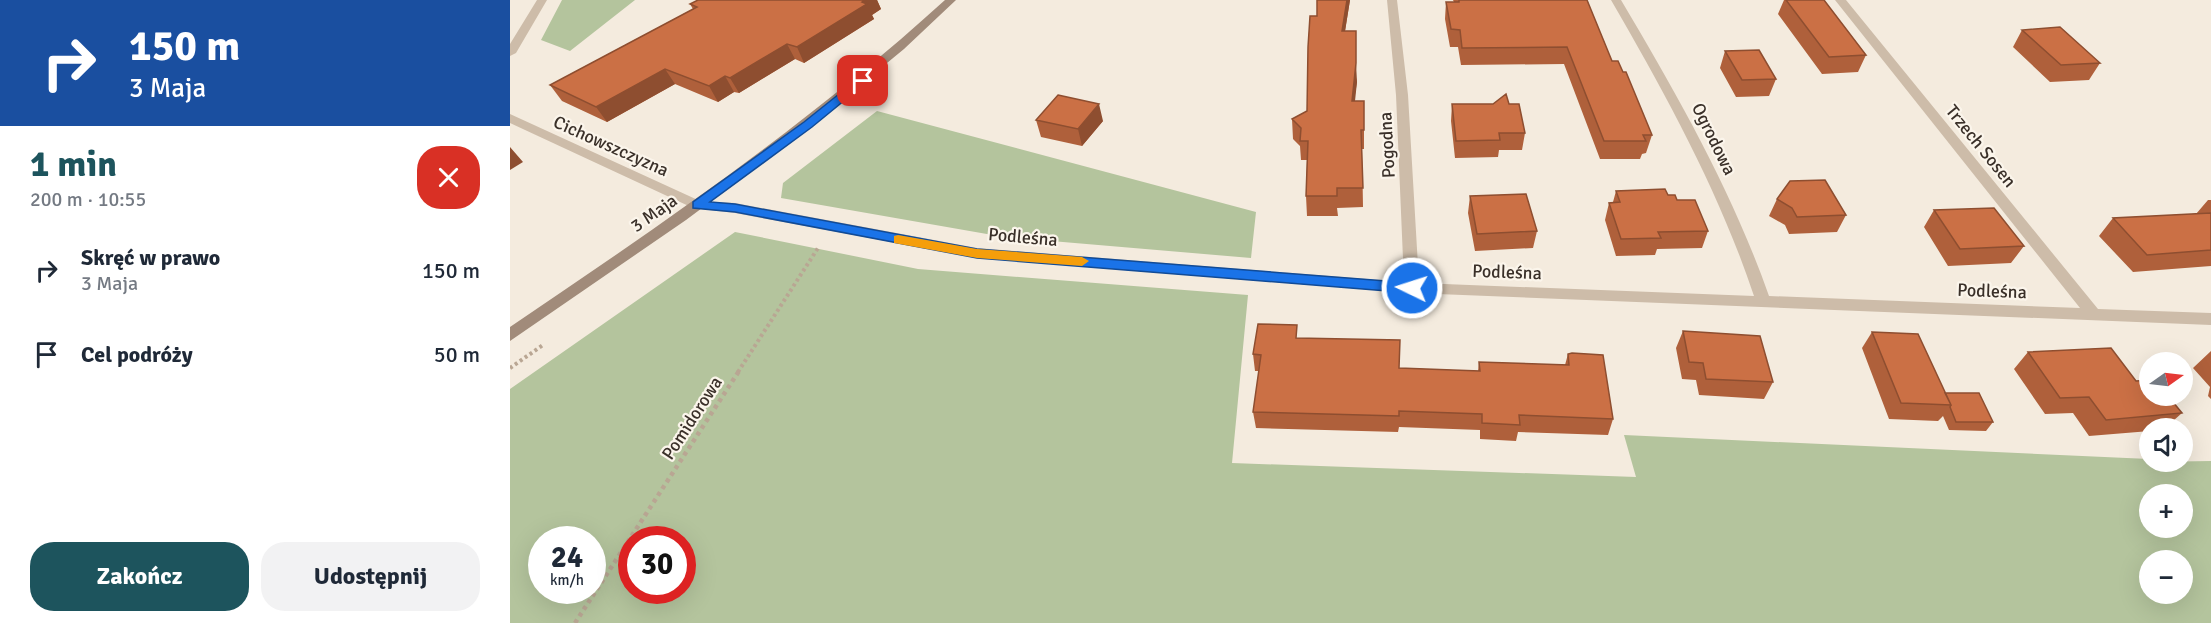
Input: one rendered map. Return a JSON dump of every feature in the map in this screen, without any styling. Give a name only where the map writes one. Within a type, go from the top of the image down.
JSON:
[{"type":"street","points":[[510,53],[542,0]]},
{"type":"street","name":"3 Maja","points":[[510,335],[698,205],[808,124],[863,81],[951,0]]},
{"type":"street","name":"Pogodna","points":[[1392,0],[1402,95],[1412,288]]},
{"type":"street","name":"Ogrodowa","points":[[1616,0],[1674,99],[1728,209],[1752,265],[1764,302]]},
{"type":"street","name":"Trzech Sosen","points":[[1840,0],[2094,315]]},
{"type":"street","name":"Cichowszczyzna","points":[[510,118],[544,136],[698,205]]},
{"type":"street","name":"Podleśna","points":[[698,205],[735,208],[831,228],[977,253],[1412,288],[2211,319]]},
{"type":"path","name":"Pomidorowa","points":[[575,623],[831,228]]},
{"type":"green space","points":[[562,0],[635,0],[570,51],[541,40]]},
{"type":"green space","points":[[877,111],[1256,212],[1251,258],[1004,237],[781,198],[783,183]]},
{"type":"green space","points":[[735,232],[918,269],[1248,295],[1232,463],[1636,477],[1624,435],[2139,459],[2139,472],[2193,472],[2193,461],[2211,461],[2211,623],[510,623],[510,389]]},
{"type":"building","points":[[698,0],[865,0],[862,2],[867,4],[797,47],[787,44],[730,78],[725,76],[709,86],[665,69],[596,107],[550,85],[697,7],[690,4]]},
{"type":"building","points":[[1317,0],[1347,0],[1342,31],[1356,31],[1356,63],[1352,101],[1364,101],[1364,130],[1361,130],[1363,188],[1337,188],[1337,196],[1306,196],[1308,141],[1300,141],[1301,128],[1292,119],[1307,111],[1310,16],[1317,16]]},
{"type":"building","points":[[1459,0],[1587,0],[1612,61],[1618,61],[1623,72],[1626,72],[1652,135],[1643,135],[1646,141],[1604,141],[1567,47],[1462,48],[1460,30],[1451,29],[1446,2],[1459,2]]},
{"type":"building","points":[[1786,0],[1824,0],[1866,55],[1829,57]]},
{"type":"building","points":[[2060,27],[2100,63],[2061,65],[2022,30]]},
{"type":"building","points":[[1759,50],[1776,79],[1742,80],[1725,51]]},
{"type":"building","points":[[1506,94],[1509,104],[1519,104],[1525,133],[1499,133],[1500,140],[1456,141],[1452,104],[1493,104]]},
{"type":"building","points":[[1058,95],[1099,104],[1078,129],[1036,120]]},
{"type":"building","points":[[1825,180],[1846,215],[1797,217],[1792,208],[1777,199],[1790,181]]},
{"type":"building","points":[[1665,189],[1668,195],[1675,195],[1677,200],[1695,200],[1708,231],[1658,232],[1661,238],[1621,239],[1609,203],[1620,202],[1616,191]]},
{"type":"building","points":[[1526,194],[1537,231],[1477,234],[1470,196]]},
{"type":"building","points":[[1994,208],[2024,246],[1960,249],[1934,210]]},
{"type":"building","points":[[2211,213],[2211,250],[2147,255],[2113,218]]},
{"type":"building","points":[[1258,324],[1297,325],[1296,338],[1400,340],[1399,368],[1480,371],[1479,362],[1569,365],[1568,354],[1603,355],[1613,419],[1519,415],[1520,425],[1482,423],[1482,414],[1399,411],[1399,416],[1253,412],[1261,355],[1253,354]]},
{"type":"building","points":[[1683,331],[1760,336],[1773,382],[1706,379],[1703,363],[1689,362]]},
{"type":"building","points":[[1872,332],[1918,334],[1951,405],[1901,403]]},
{"type":"building","points":[[2111,348],[2136,381],[2139,381],[2139,406],[2176,406],[2182,413],[2106,420],[2089,397],[2060,398],[2028,352]]},
{"type":"building","points":[[1945,393],[1979,393],[1993,422],[1956,422]]},
{"type":"slow traffic","points":[[898,239],[977,253],[1082,261]]},
{"type":"route","points":[[863,81],[698,205],[735,208],[831,228],[977,253],[1412,288]]}]
